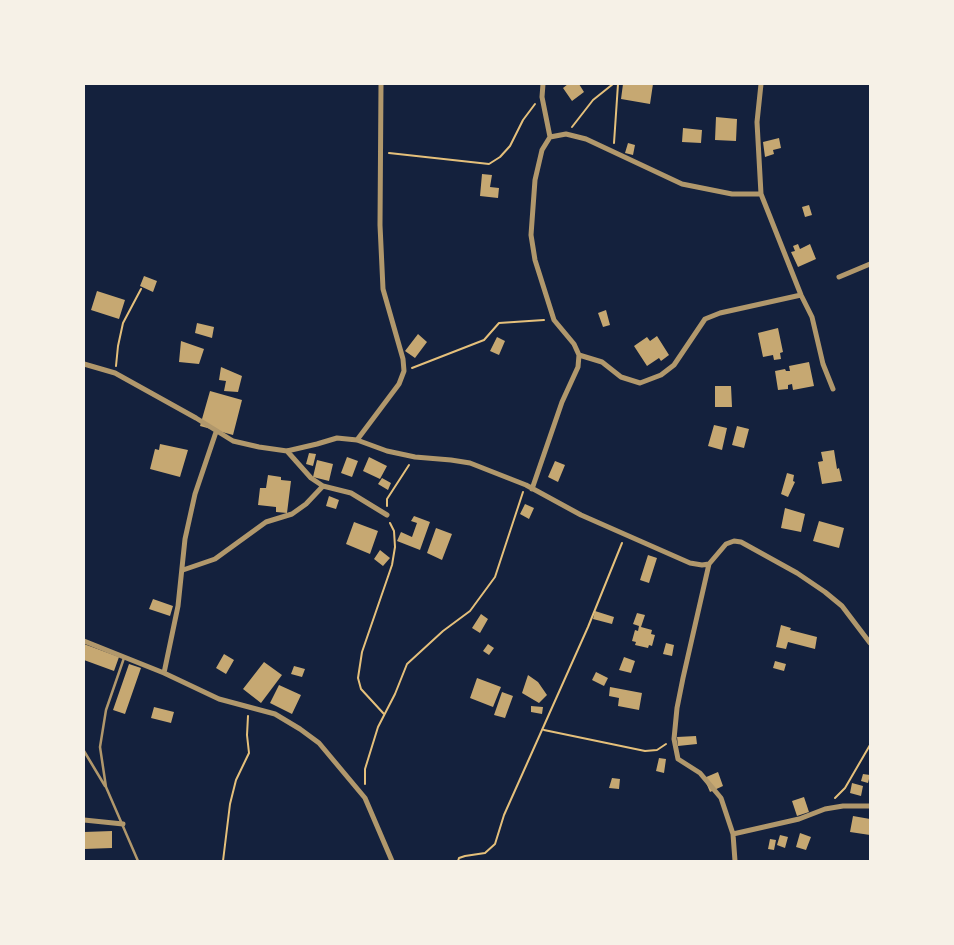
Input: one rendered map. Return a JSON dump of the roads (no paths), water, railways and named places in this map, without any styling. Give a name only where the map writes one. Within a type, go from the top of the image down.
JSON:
[{"type":"street","points":[[357,440],[399,384],[404,371],[403,359],[383,290],[380,225],[381,84]]},
{"type":"street","points":[[532,489],[562,402],[578,367],[578,355],[574,344],[554,320],[536,260],[531,235],[535,180],[542,150],[550,137],[542,97],[543,84]]},
{"type":"street","points":[[761,84],[757,122],[761,194],[812,318],[823,364],[832,389]]},
{"type":"street","points":[[550,137],[566,134],[586,139],[682,184],[732,194],[761,194]]},
{"type":"street","points":[[839,277],[870,264]]},
{"type":"street","points":[[578,355],[602,362],[621,377],[640,383],[661,375],[674,365],[705,320],[720,313],[801,295]]},
{"type":"street","points":[[84,364],[115,374],[196,418],[233,441],[287,451],[337,438],[357,440],[415,457],[470,463],[526,485],[582,515],[690,562],[702,566],[709,564]]},
{"type":"street","points":[[164,673],[178,606],[185,539],[195,494],[216,432]]},
{"type":"street","points":[[287,451],[311,478],[323,486],[352,493],[387,515]]},
{"type":"street","points":[[182,570],[215,560],[266,522],[292,514],[306,504],[323,486]]},
{"type":"street","points":[[735,861],[733,834],[721,798],[700,773],[678,759],[674,739],[677,708],[683,678],[709,564],[726,544],[734,541],[741,542],[797,573],[825,592],[842,606],[870,643]]},
{"type":"street","points":[[84,641],[220,698],[275,714],[320,744],[365,798],[392,861]]},
{"type":"street","points":[[733,834],[790,821],[825,809],[843,806],[870,806]]},
{"type":"street","points":[[84,820],[123,824]]},
{"type":"lane","points":[[106,787],[100,747],[106,710],[124,657]]},
{"type":"lane","points":[[84,751],[106,787],[138,861]]}]
